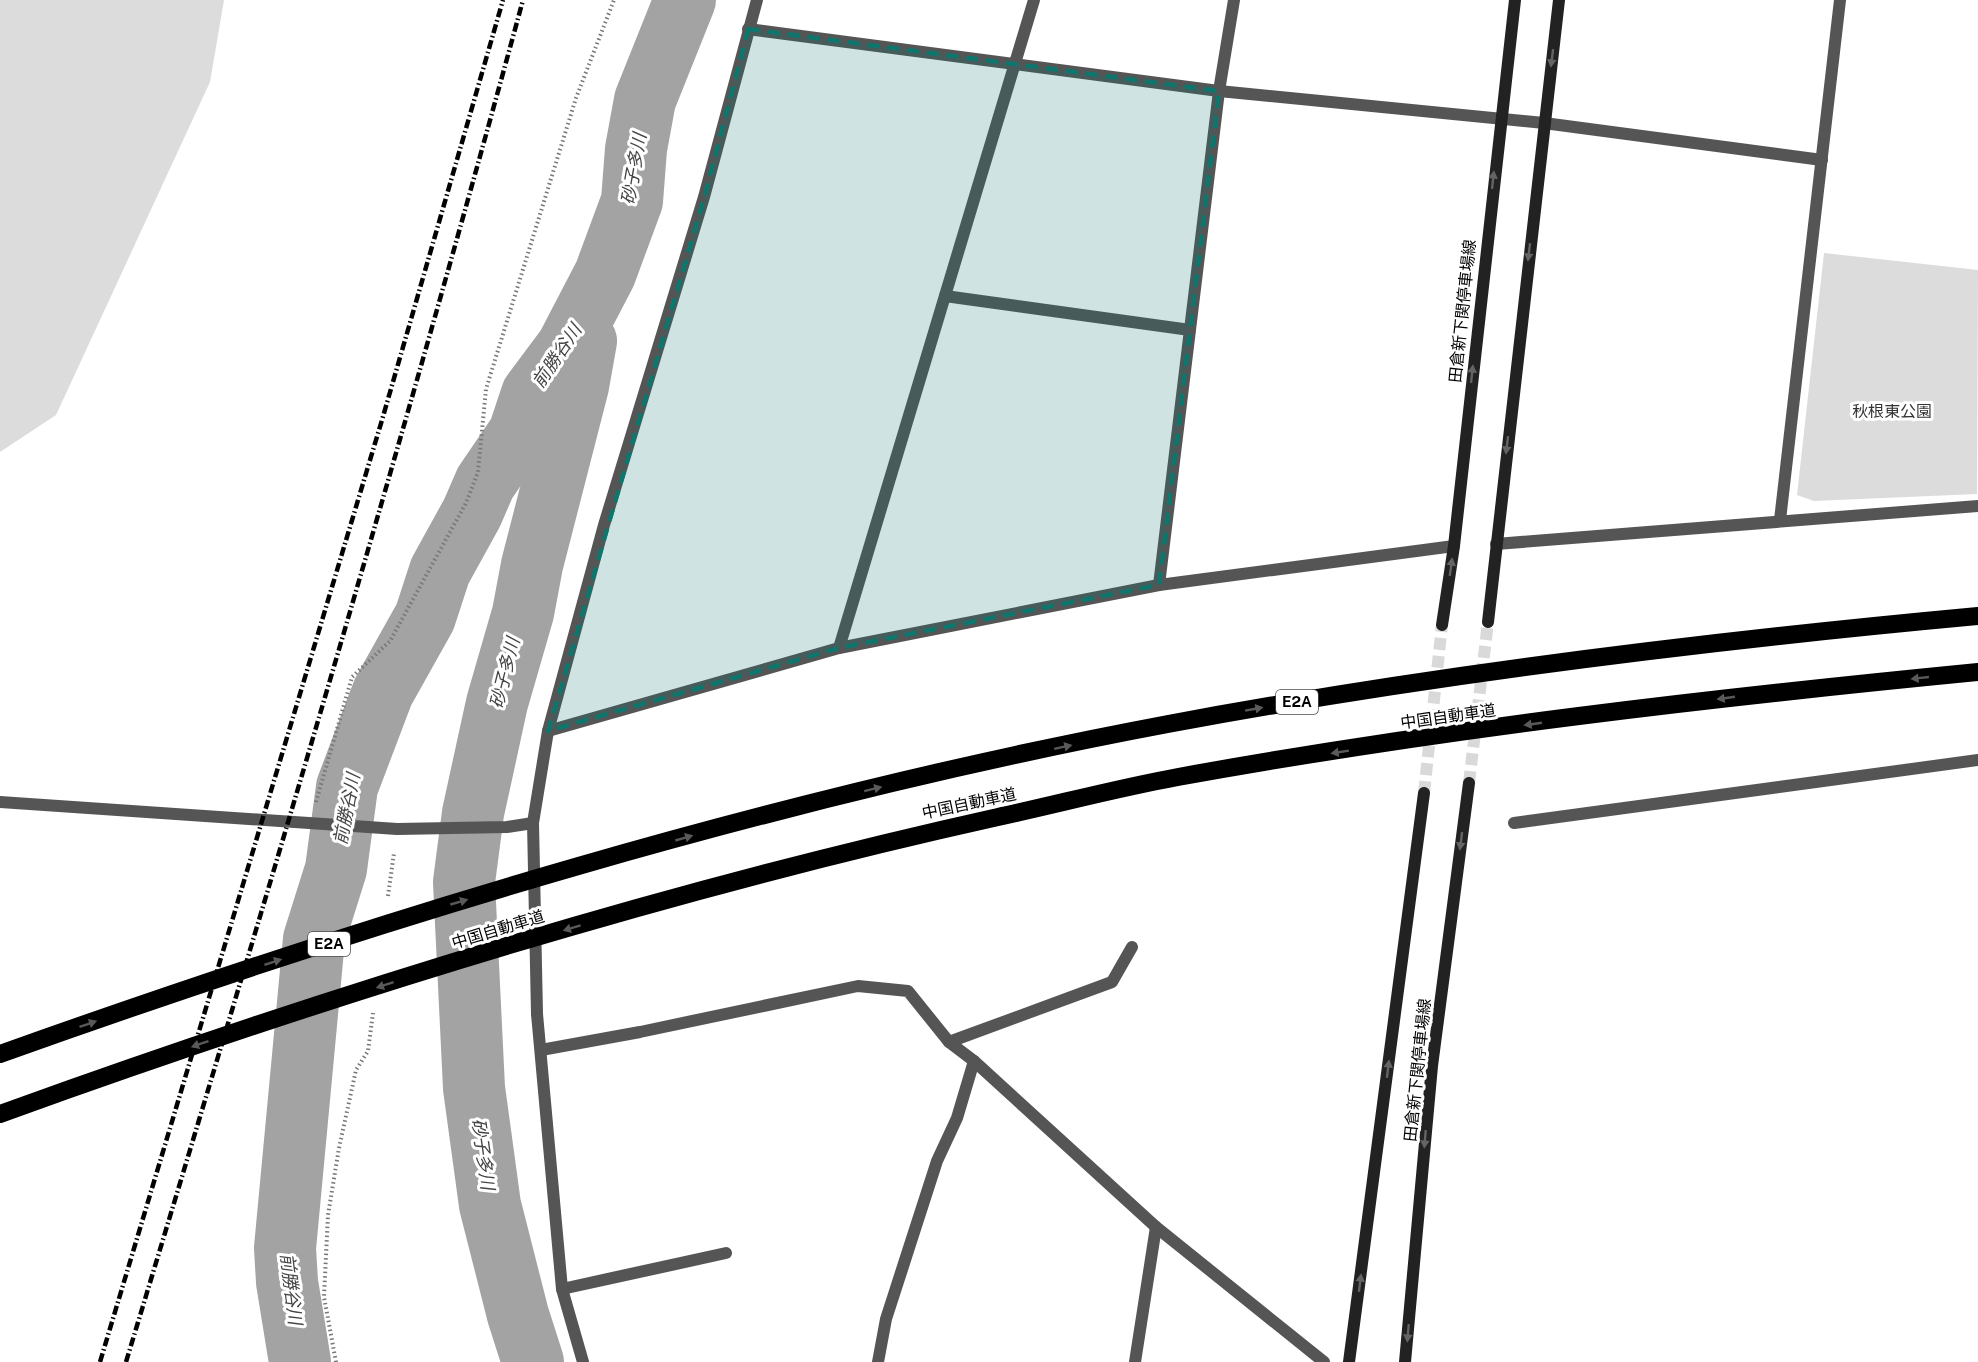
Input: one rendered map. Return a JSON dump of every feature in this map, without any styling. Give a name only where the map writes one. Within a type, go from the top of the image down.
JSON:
[{"type":"highway","name":"E2A","points":[[0,1054],[447,906],[767,815],[907,780],[1179,722],[1437,679],[1762,636],[1978,616]]},
{"type":"highway","name":"中国自動車道","points":[[0,1114],[408,977],[628,911],[841,853],[1176,778],[1435,737],[1765,693],[1978,672]]},
{"type":"main road","name":"田倉新下関停車場線","points":[[1442,625],[1454,546],[1515,0]]},
{"type":"main road","points":[[1488,622],[1559,0]]},
{"type":"main road","name":"田倉新下関停車場線","points":[[1405,1362],[1432,1066],[1469,783]]},
{"type":"main road","name":"田倉新下関停車場線","points":[[1349,1362],[1424,793]]},
{"type":"street","points":[[583,1362],[562,1289],[537,1014],[533,823],[548,731],[604,525],[704,197],[757,0]]},
{"type":"street","points":[[838,648],[1034,0]]},
{"type":"street","points":[[1159,585],[1219,91],[1234,0]]},
{"type":"street","points":[[1780,520],[1840,0]]},
{"type":"street","points":[[748,29],[1219,91],[1544,123],[1822,160]]},
{"type":"street","points":[[945,296],[1190,330]]},
{"type":"street","points":[[1496,544],[1978,506]]},
{"type":"street","points":[[548,731],[838,648],[1159,585],[1454,546]]},
{"type":"street","points":[[1514,824],[1978,760]]},
{"type":"street","points":[[0,802],[397,829],[507,826],[533,823]]},
{"type":"street","points":[[949,1042],[1112,982],[1132,947]]},
{"type":"street","points":[[541,1050],[640,1032],[858,986],[908,991],[949,1042],[975,1061],[1156,1227],[1323,1362]]},
{"type":"street","points":[[878,1362],[886,1319],[922,1206],[937,1161],[957,1118],[975,1061]]},
{"type":"street","points":[[1135,1362],[1156,1227]]},
{"type":"street","points":[[562,1289],[726,1253]]},
{"type":"path","points":[[314,810],[352,677],[390,641],[466,503],[478,472],[486,389],[576,98],[614,0]]},
{"type":"path","points":[[388,899],[397,829]]},
{"type":"path","points":[[336,1362],[324,1297],[328,1215],[339,1148],[356,1070],[368,1051],[374,1004]]},
{"type":"highlighted area","points":[[748,29],[1219,91],[1159,585],[839,648],[548,731],[704,197]]},
{"type":"green space","points":[[0,0],[224,0],[210,82],[56,415],[0,452]]},
{"type":"green space","name":"秋根東公園","points":[[1824,253],[1978,270],[1977,494],[1814,501],[1797,495]]},
{"type":"waterway","name":"前勝谷川","points":[[300,1362],[287,1282],[285,1248],[314,939],[336,869],[347,787],[383,692],[425,617],[440,571],[472,513],[485,483],[519,433],[532,394],[567,347],[605,274],[632,201],[636,149],[645,100],[685,0]]},
{"type":"waterway","name":"砂子多川","points":[[533,1362],[518,1315],[490,1205],[474,1088],[464,882],[473,813],[497,703],[523,613],[532,565],[578,386],[586,341]]},
{"type":"tunnel","points":[[1469,783],[1488,622]]},
{"type":"tunnel","points":[[1424,793],[1442,625]]},
{"type":"railway","points":[[100,1362],[382,420],[503,0]]},
{"type":"railway","points":[[126,1362],[379,512],[523,0]]}]
